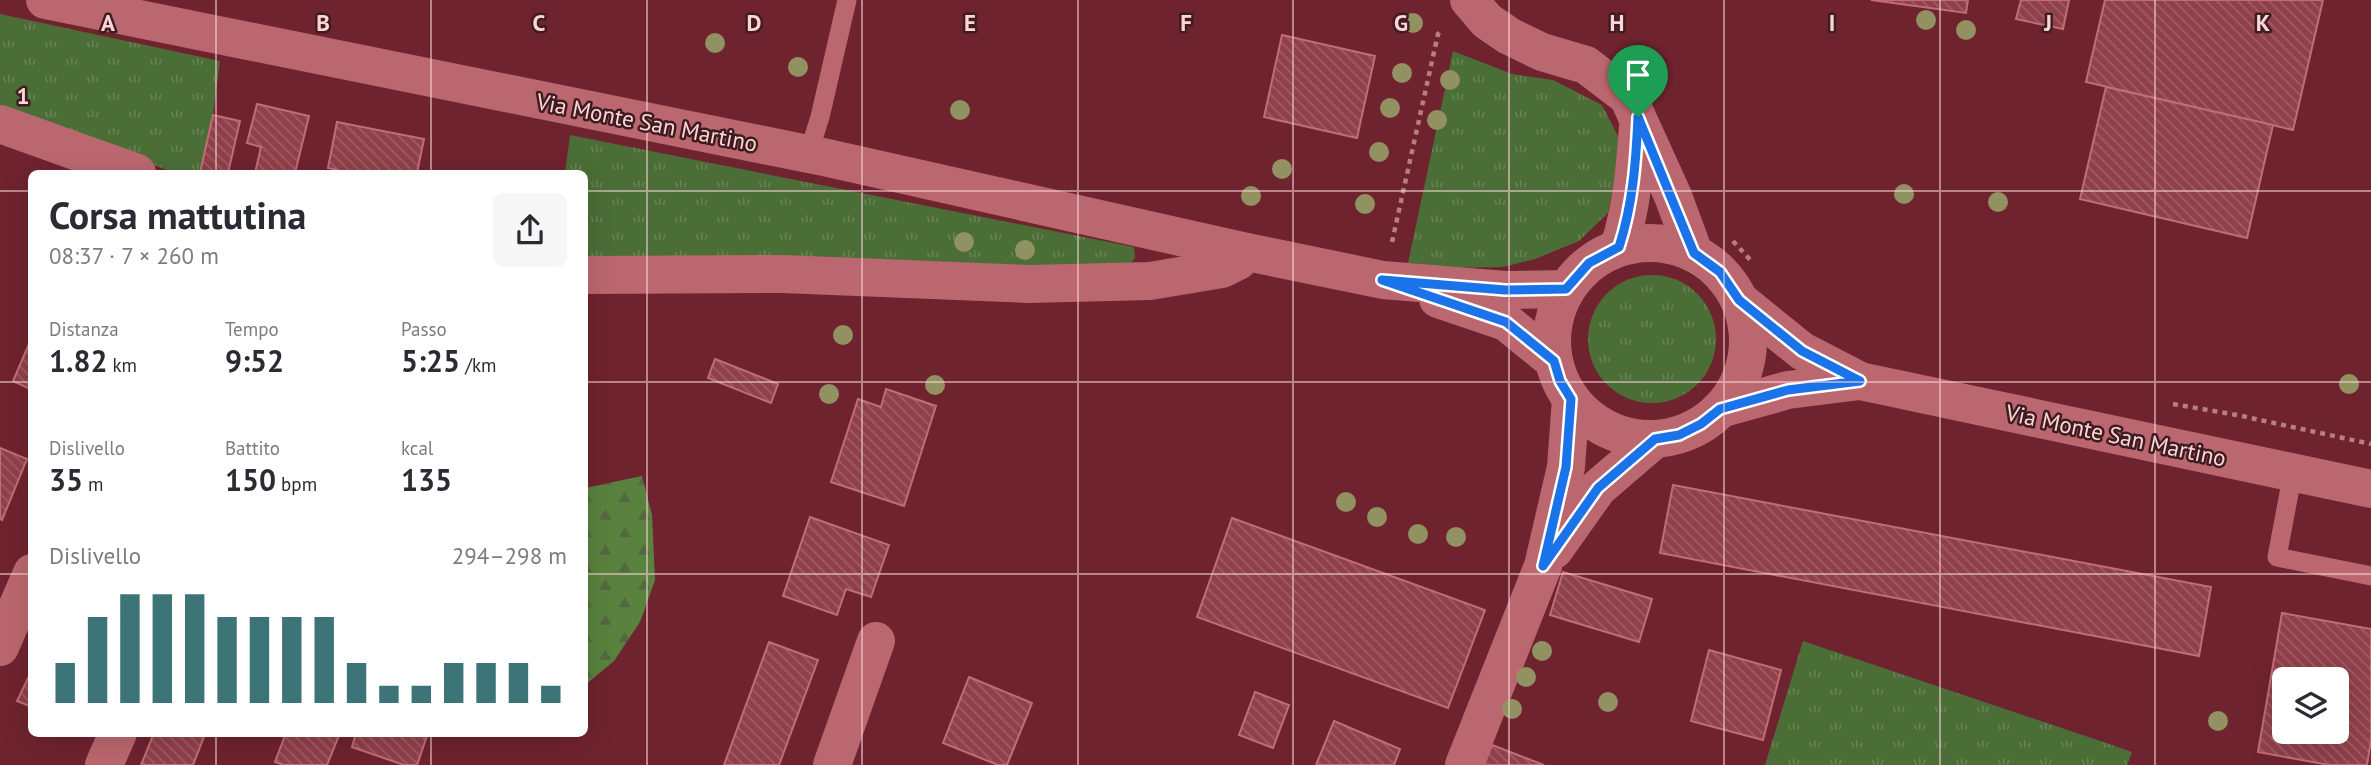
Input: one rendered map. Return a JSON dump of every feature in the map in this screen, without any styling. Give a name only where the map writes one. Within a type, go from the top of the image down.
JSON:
[{"type":"street","name":"Via Monte San Martino","points":[[45,0],[808,155],[1382,280],[1506,322],[1554,361]]},
{"type":"street","points":[[1457,13],[1487,21],[1509,36],[1542,52],[1586,65],[1628,97],[1694,253]]},
{"type":"street","points":[[1619,247],[1627,222],[1634,178],[1638,117]]},
{"type":"street","points":[[0,124],[129,170]]},
{"type":"street","points":[[1644,242],[1670,244],[1694,253],[1720,272],[1749,286],[1746,357],[1737,385],[1720,409],[1701,424],[1679,435],[1655,439],[1623,435],[1594,422],[1571,399],[1560,381],[1554,361],[1552,336],[1556,311],[1566,289],[1589,263],[1619,247],[1644,242]]},
{"type":"street","points":[[588,275],[783,274],[1029,284],[1150,281],[1222,270],[1247,252]]},
{"type":"street","name":"Via Monte San Martino","points":[[1382,280],[1505,290],[1566,289]]},
{"type":"street","name":"Via Monte San Martino","points":[[1749,286],[1802,351],[1860,381],[2371,489]]},
{"type":"street","name":"Via Monte San Martino","points":[[1720,409],[1788,390],[1860,381]]},
{"type":"street","points":[[1464,765],[1543,566],[1566,467],[1571,399]]},
{"type":"street","points":[[1543,566],[1598,488],[1655,439]]},
{"type":"street","points":[[0,647],[28,582]]},
{"type":"street","points":[[832,765],[876,641]]},
{"type":"street","points":[[104,765],[116,737]]},
{"type":"lane","points":[[808,155],[820,117],[847,0]]},
{"type":"lane","points":[[2293,472],[2277,557],[2371,576]]},
{"type":"path","points":[[1382,280],[1438,34],[1457,13]]},
{"type":"path","points":[[1727,233],[1749,286]]},
{"type":"path","points":[[2160,401],[2371,444]]},
{"type":"green space","points":[[0,14],[220,61],[213,115],[201,170],[167,170],[0,107]]},
{"type":"green space","points":[[1453,51],[1512,74],[1553,80],[1602,105],[1622,144],[1608,213],[1579,241],[1535,259],[1503,267],[1446,268],[1408,263]]},
{"type":"green space","points":[[570,135],[1134,247],[1135,258],[1127,268],[588,261],[588,170],[565,170]]},
{"type":"green space","points":[[1652,275],[1677,280],[1697,294],[1711,314],[1716,339],[1711,364],[1697,384],[1677,398],[1652,403],[1627,398],[1607,384],[1593,364],[1588,339],[1593,314],[1607,294],[1627,280]]},
{"type":"green space","points":[[642,476],[652,515],[655,580],[640,622],[614,661],[588,683],[588,487]]},
{"type":"green space","points":[[1803,641],[2132,752],[2127,765],[1765,765]]},
{"type":"building","points":[[1871,0],[1968,0],[1966,13]]},
{"type":"building","points":[[2021,0],[2069,0],[2063,29],[2016,19]]},
{"type":"building","points":[[2105,0],[2323,0],[2293,130],[2086,82]]},
{"type":"building","points":[[1282,35],[1375,56],[1357,138],[1264,117]]},
{"type":"building","points":[[2106,87],[2273,125],[2247,238],[2080,199]]},
{"type":"building","points":[[257,104],[309,116],[296,170],[256,170],[261,147],[247,143]]},
{"type":"building","points":[[213,115],[240,121],[229,170],[201,170]]},
{"type":"building","points":[[337,122],[424,139],[418,170],[328,168]]},
{"type":"building","points":[[28,346],[28,388],[13,381]]},
{"type":"building","points":[[715,359],[778,384],[771,403],[708,378]]},
{"type":"building","points":[[886,389],[936,406],[904,506],[831,482],[858,399],[881,407]]},
{"type":"building","points":[[0,448],[27,459],[2,520],[0,519]]},
{"type":"building","points":[[1673,485],[2211,587],[2199,656],[1660,553]]},
{"type":"building","points":[[810,517],[889,545],[871,597],[846,589],[837,615],[783,596]]},
{"type":"building","points":[[1232,518],[1485,610],[1448,708],[1197,617]]},
{"type":"building","points":[[1563,572],[1652,599],[1639,642],[1550,615]]},
{"type":"building","points":[[2282,613],[2371,629],[2371,741],[2367,765],[2329,765],[2258,752],[2272,671],[2272,744],[2349,744],[2349,667],[2273,667]]},
{"type":"building","points":[[769,642],[818,660],[779,765],[724,765]]},
{"type":"building","points":[[1709,650],[1781,670],[1763,740],[1691,721]]},
{"type":"building","points":[[969,677],[1032,703],[1007,765],[998,765],[943,743]]},
{"type":"building","points":[[28,678],[28,705],[17,701]]},
{"type":"building","points":[[1255,692],[1289,705],[1273,748],[1239,735]]},
{"type":"building","points":[[1334,721],[1400,749],[1394,765],[1316,765]]},
{"type":"building","points":[[152,737],[204,737],[193,765],[141,765]]},
{"type":"building","points":[[284,737],[338,737],[327,765],[283,765],[275,762]]},
{"type":"building","points":[[355,737],[427,737],[417,765],[404,765],[352,747]]},
{"type":"building","points":[[1492,745],[1544,765],[1484,765]]},
{"type":"route","points":[[1638,117],[1673,196],[1694,253],[1720,272],[1739,300],[1802,351],[1860,381],[1788,390],[1720,409],[1701,424],[1679,435],[1655,439],[1598,488],[1543,566],[1566,467],[1571,399],[1560,381],[1554,361],[1506,322],[1382,280],[1505,290],[1566,289],[1589,263],[1619,247],[1627,222],[1634,178],[1638,117]]}]
